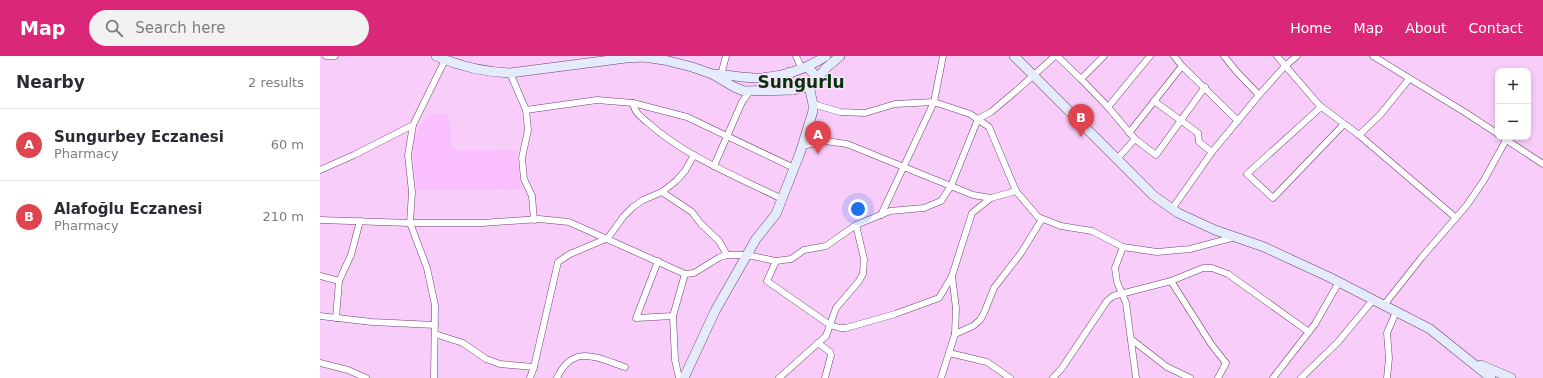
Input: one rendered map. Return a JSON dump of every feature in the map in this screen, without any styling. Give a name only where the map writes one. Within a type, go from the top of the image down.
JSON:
[{"type":"main road","points":[[436,56],[480,70],[510,73],[638,57],[654,58],[716,74],[755,78],[767,77],[804,68],[826,56]]},
{"type":"main road","points":[[716,74],[734,87],[750,91],[793,90],[812,84],[826,68],[840,56]]},
{"type":"main road","points":[[1014,56],[1034,74],[1154,196],[1172,209],[1215,230],[1264,247],[1339,282],[1430,329],[1490,378]]},
{"type":"main road","points":[[684,378],[715,311],[756,239],[776,214],[794,168],[813,111],[812,84],[814,74],[804,68]]},
{"type":"main road","points":[[790,72],[787,82],[793,90]]},
{"type":"main road","points":[[750,91],[755,78]]},
{"type":"main road","points":[[1467,358],[1511,378]]},
{"type":"street","points":[[326,56],[335,56]]},
{"type":"street","points":[[716,74],[726,56]]},
{"type":"street","points":[[796,56],[804,68]]},
{"type":"street","points":[[881,215],[934,102],[943,56]]},
{"type":"street","points":[[320,220],[410,223],[482,223],[534,220],[569,222],[608,238],[685,274],[694,273],[720,257],[727,255],[747,255],[776,261],[791,259],[804,250],[826,246],[856,225],[890,211],[924,208],[941,201],[951,186],[978,120],[991,112],[1056,56],[1108,107],[1135,139],[1156,155],[1205,87]]},
{"type":"street","points":[[1081,79],[1104,56]]},
{"type":"street","points":[[1108,107],[1150,56]]},
{"type":"street","points":[[1175,56],[1182,66],[1238,120]]},
{"type":"street","points":[[1224,56],[1236,71],[1259,94]]},
{"type":"street","points":[[1277,56],[1321,107],[1359,135],[1456,218]]},
{"type":"street","points":[[1172,209],[1212,152],[1259,94],[1285,66],[1297,56]]},
{"type":"street","points":[[1373,56],[1495,132]]},
{"type":"street","points":[[434,378],[436,334],[435,304],[427,268],[410,223],[412,192],[408,154],[413,125],[445,60]]},
{"type":"street","points":[[1129,133],[1182,66]]},
{"type":"street","points":[[510,73],[526,110],[528,130],[522,158],[524,179],[532,196],[534,220]]},
{"type":"street","points":[[1359,135],[1380,115],[1409,79]]},
{"type":"street","points":[[714,166],[742,102],[750,91]]},
{"type":"street","points":[[526,110],[597,100],[633,103],[687,116],[794,168]]},
{"type":"street","points":[[1154,101],[1198,133],[1199,142],[1212,152]]},
{"type":"street","points":[[813,104],[840,112],[865,113],[894,104],[934,102],[970,114],[989,127],[1016,191],[1038,217],[1061,226],[1092,231],[1123,247],[1157,252],[1190,249],[1235,237]]},
{"type":"street","points":[[633,103],[635,110],[657,131],[677,145],[714,166],[782,198]]},
{"type":"street","points":[[1321,107],[1247,174],[1273,198],[1344,124]]},
{"type":"street","points":[[320,170],[354,155],[413,125]]},
{"type":"street","points":[[1117,159],[1135,139]]},
{"type":"street","points":[[1384,305],[1422,256],[1456,218],[1484,180],[1503,140]]},
{"type":"street","points":[[1507,140],[1543,164]]},
{"type":"street","points":[[802,146],[825,141],[847,144],[973,195],[991,198]]},
{"type":"street","points":[[530,378],[534,367],[558,262],[570,254],[608,238],[628,211],[643,200],[662,192],[681,176],[694,155]]},
{"type":"street","points":[[776,261],[767,281],[830,325],[846,328],[895,314],[938,298],[952,276],[972,213],[991,198],[1016,191]]},
{"type":"street","points":[[662,192],[692,212],[701,224],[719,241],[727,255]]},
{"type":"street","points":[[955,334],[973,326],[980,320],[994,288],[1021,253],[1042,219]]},
{"type":"street","points":[[336,318],[339,281],[351,256],[360,221]]},
{"type":"street","points":[[779,378],[826,336],[836,308],[859,281],[863,274],[864,259],[856,225]]},
{"type":"street","points":[[1123,247],[1115,268],[1117,282],[1126,303],[1136,378]]},
{"type":"street","points":[[658,261],[636,318],[673,316]]},
{"type":"street","points":[[1053,378],[1062,368],[1107,301],[1113,296],[1171,281],[1203,268],[1212,268],[1228,274],[1309,332]]},
{"type":"street","points":[[679,378],[675,360],[673,316],[685,274]]},
{"type":"street","points":[[320,276],[339,281]]},
{"type":"street","points":[[941,378],[955,334],[956,308],[952,276]]},
{"type":"street","points":[[1171,281],[1211,344],[1226,363],[1218,378]]},
{"type":"street","points":[[1273,378],[1309,332],[1339,282]]},
{"type":"street","points":[[1301,378],[1338,342],[1373,300]]},
{"type":"street","points":[[1386,378],[1389,358],[1387,332],[1396,312]]},
{"type":"street","points":[[320,316],[372,322],[435,325]]},
{"type":"street","points":[[436,334],[463,343],[486,359],[500,364],[534,367]]},
{"type":"street","points":[[1131,339],[1167,367],[1190,378]]},
{"type":"street","points":[[818,343],[830,352],[831,355],[825,378]]},
{"type":"street","points":[[949,353],[987,362],[1010,378]]},
{"type":"street","points":[[558,378],[567,363],[579,356],[591,356],[624,367]]},
{"type":"street","points":[[320,363],[348,370],[366,378]]},
{"type":"shaded area","points":[[432,114],[448,114],[452,150],[516,151],[521,189],[417,190],[412,147],[422,122]]},
{"type":"place","name":"Alafoğlu Eczanesi","points":[[1081,137]]},
{"type":"place","name":"Sungurbey Eczanesi","points":[[818,154]]},
{"type":"district","name":"Sungurlu","points":[[801,82]]}]
